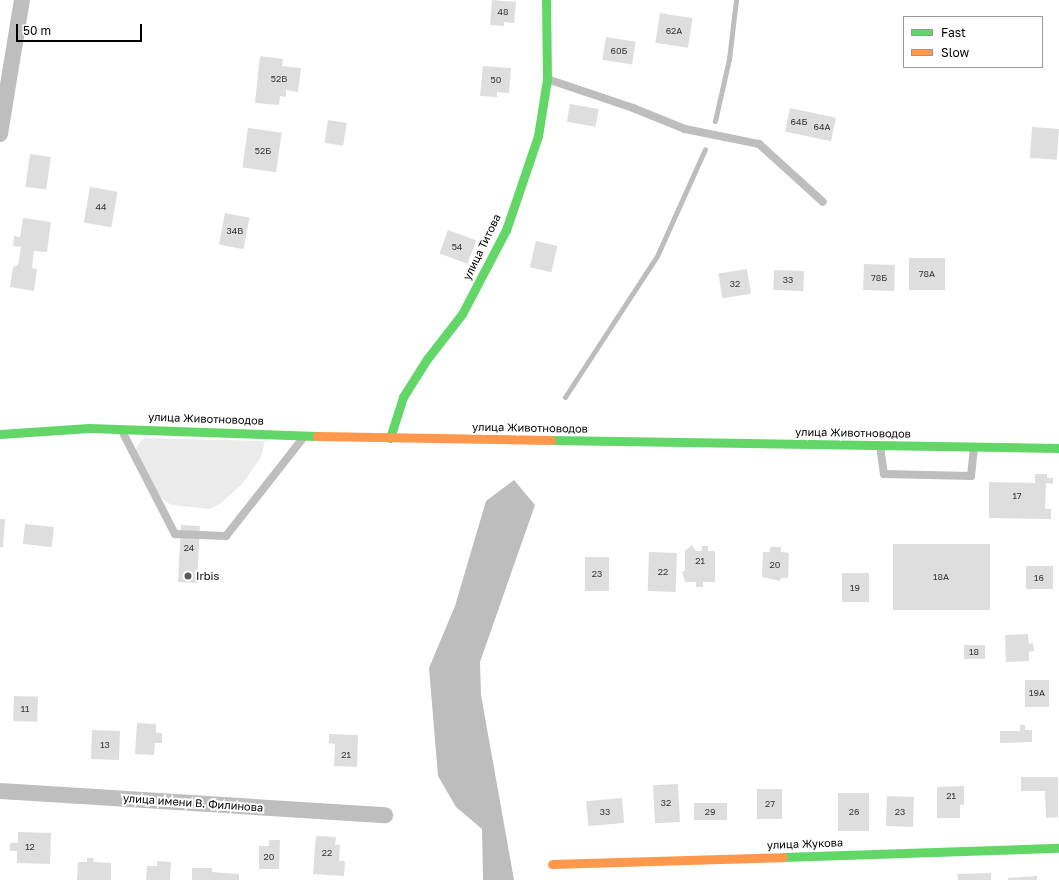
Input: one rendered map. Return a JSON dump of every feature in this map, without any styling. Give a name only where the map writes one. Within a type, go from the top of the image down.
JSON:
[{"type":"main road","name":"улица Титова","points":[[390,438],[403,397],[427,360],[462,314],[506,230],[538,136],[547,79],[546,0]]},
{"type":"main road","name":"улица Животноводов","points":[[0,434],[89,428],[121,428],[390,438],[1059,448]]},
{"type":"main road","name":"улица Жукова","points":[[552,864],[1059,848]]},
{"type":"street","points":[[0,134],[22,0]]},
{"type":"street","name":"улица имени В. Филинова","points":[[0,791],[386,815]]},
{"type":"lane","points":[[547,79],[633,108],[685,129],[759,144],[823,202]]},
{"type":"lane","points":[[121,428],[175,534],[226,536],[306,435]]},
{"type":"lane","points":[[880,445],[884,474],[971,476],[974,447]]},
{"type":"shaded area","points":[[144,438],[265,441],[261,457],[243,483],[221,503],[210,509],[171,505],[156,494],[135,455],[137,446]]},
{"type":"shaded area","points":[[514,480],[535,505],[480,662],[481,695],[514,880],[483,880],[482,829],[456,807],[438,776],[429,668],[455,606],[486,501]]},
{"type":"building","points":[[492,0],[516,2],[514,23],[504,22],[504,26],[490,25]]},
{"type":"building","points":[[660,13],[693,18],[688,48],[655,43]]},
{"type":"building","points":[[606,37],[636,42],[632,64],[602,60]]},
{"type":"building","points":[[260,56],[283,59],[282,66],[301,68],[298,92],[286,90],[286,97],[280,96],[279,105],[255,103]]},
{"type":"building","points":[[483,66],[511,68],[509,93],[497,92],[497,97],[480,96]]},
{"type":"building","points":[[570,104],[599,109],[595,127],[567,122]]},
{"type":"building","points":[[790,108],[836,118],[831,141],[785,131]]},
{"type":"building","points":[[328,120],[347,123],[343,146],[324,143]]},
{"type":"building","points":[[1032,127],[1059,129],[1057,160],[1030,158]]},
{"type":"building","points":[[248,128],[282,133],[276,172],[242,168]]},
{"type":"building","points":[[30,154],[51,157],[46,190],[25,187]]},
{"type":"building","points":[[90,187],[118,192],[111,227],[84,222]]},
{"type":"building","points":[[225,213],[250,218],[243,249],[219,244]]},
{"type":"building","points":[[23,218],[51,222],[47,252],[34,251],[32,268],[37,269],[34,291],[10,287],[13,267],[18,265],[21,247],[13,246],[14,236],[20,237]]},
{"type":"building","points":[[448,230],[476,240],[468,264],[439,253]]},
{"type":"building","points":[[536,241],[557,246],[551,272],[530,267]]},
{"type":"building","points":[[909,258],[945,258],[945,290],[909,290]]},
{"type":"building","points":[[864,264],[895,265],[894,291],[863,290]]},
{"type":"building","points":[[747,269],[751,294],[722,298],[718,274]]},
{"type":"building","points":[[774,270],[804,271],[803,291],[773,290]]},
{"type":"building","points":[[1035,474],[1047,474],[1047,478],[1053,478],[1053,484],[1046,483],[1045,509],[1051,509],[1051,519],[989,518],[989,482],[1035,483]]},
{"type":"building","points":[[0,519],[5,519],[3,547],[0,547]]},
{"type":"building","points":[[25,524],[54,527],[52,547],[23,544]]},
{"type":"building","points":[[181,525],[200,526],[197,583],[178,582]]},
{"type":"building","points":[[893,544],[990,544],[990,610],[893,610]]},
{"type":"building","points":[[692,545],[696,551],[702,551],[702,546],[708,546],[708,551],[715,551],[715,582],[703,582],[703,587],[696,587],[696,582],[685,582],[682,572],[685,570],[685,551]]},
{"type":"building","points":[[770,547],[781,547],[781,552],[789,553],[788,578],[781,578],[780,581],[762,577],[763,552],[770,552]]},
{"type":"building","points":[[649,552],[677,553],[676,592],[648,591]]},
{"type":"building","points":[[585,557],[609,557],[609,591],[585,591]]},
{"type":"building","points":[[1026,566],[1053,566],[1053,589],[1026,589]]},
{"type":"building","points":[[842,573],[869,573],[869,602],[842,602]]},
{"type":"building","points":[[1028,634],[1029,644],[1033,643],[1034,651],[1029,652],[1029,661],[1006,662],[1005,635]]},
{"type":"building","points":[[964,645],[985,645],[985,659],[964,659]]},
{"type":"building","points":[[1025,680],[1049,680],[1049,707],[1025,707]]},
{"type":"building","points":[[14,696],[38,697],[37,722],[13,721]]},
{"type":"building","points":[[137,723],[156,724],[156,733],[162,733],[162,743],[155,743],[154,755],[135,754]]},
{"type":"building","points":[[1020,725],[1025,725],[1025,730],[1032,730],[1032,742],[1000,743],[1000,731],[1020,731]]},
{"type":"building","points":[[92,730],[120,731],[119,760],[91,759]]},
{"type":"building","points":[[329,734],[358,735],[357,767],[334,766],[335,744],[329,743]]},
{"type":"building","points":[[1021,777],[1058,777],[1058,817],[1046,818],[1045,791],[1021,791]]},
{"type":"building","points":[[678,784],[680,822],[655,823],[653,785]]},
{"type":"building","points":[[964,786],[964,805],[960,805],[960,818],[937,818],[937,787]]},
{"type":"building","points":[[757,789],[782,789],[782,819],[757,819]]},
{"type":"building","points":[[838,793],[869,793],[869,831],[838,831]]},
{"type":"building","points":[[887,796],[914,797],[913,827],[886,826]]},
{"type":"building","points":[[622,798],[624,823],[588,826],[586,801]]},
{"type":"building","points":[[694,803],[727,803],[727,820],[694,820]]},
{"type":"building","points":[[18,832],[51,833],[50,864],[17,863],[17,851],[10,851],[10,843],[18,843]]},
{"type":"building","points":[[316,836],[336,837],[335,845],[340,845],[339,861],[345,861],[344,876],[313,874]]},
{"type":"building","points":[[269,840],[280,840],[279,869],[259,869],[259,846],[269,846]]},
{"type":"building","points":[[87,858],[94,858],[93,862],[111,863],[111,880],[77,880],[78,862],[87,862]]},
{"type":"building","points":[[157,861],[171,862],[170,880],[146,880],[147,866],[157,866]]},
{"type":"building","points":[[192,868],[212,868],[212,872],[239,874],[239,880],[192,880]]},
{"type":"building","points":[[991,873],[991,880],[958,880],[957,874]]},
{"type":"building","points":[[1037,876],[1037,880],[1008,880],[1008,878]]},
{"type":"waterway","points":[[715,121],[729,59],[736,0]]},
{"type":"waterway","points":[[565,397],[657,256],[705,149]]},
{"type":"traffic: fast","points":[[390,438],[403,397],[427,359],[462,314],[506,230],[538,136],[547,79],[546,0]]},
{"type":"traffic: fast","points":[[0,434],[89,428],[317,436]]},
{"type":"traffic: fast","points":[[551,440],[1059,448]]},
{"type":"traffic: fast","points":[[783,857],[1059,848]]},
{"type":"traffic: slow","points":[[317,436],[551,440]]},
{"type":"traffic: slow","points":[[552,864],[783,857]]},
{"type":"place","name":"Irbis","points":[[188,576]]}]
